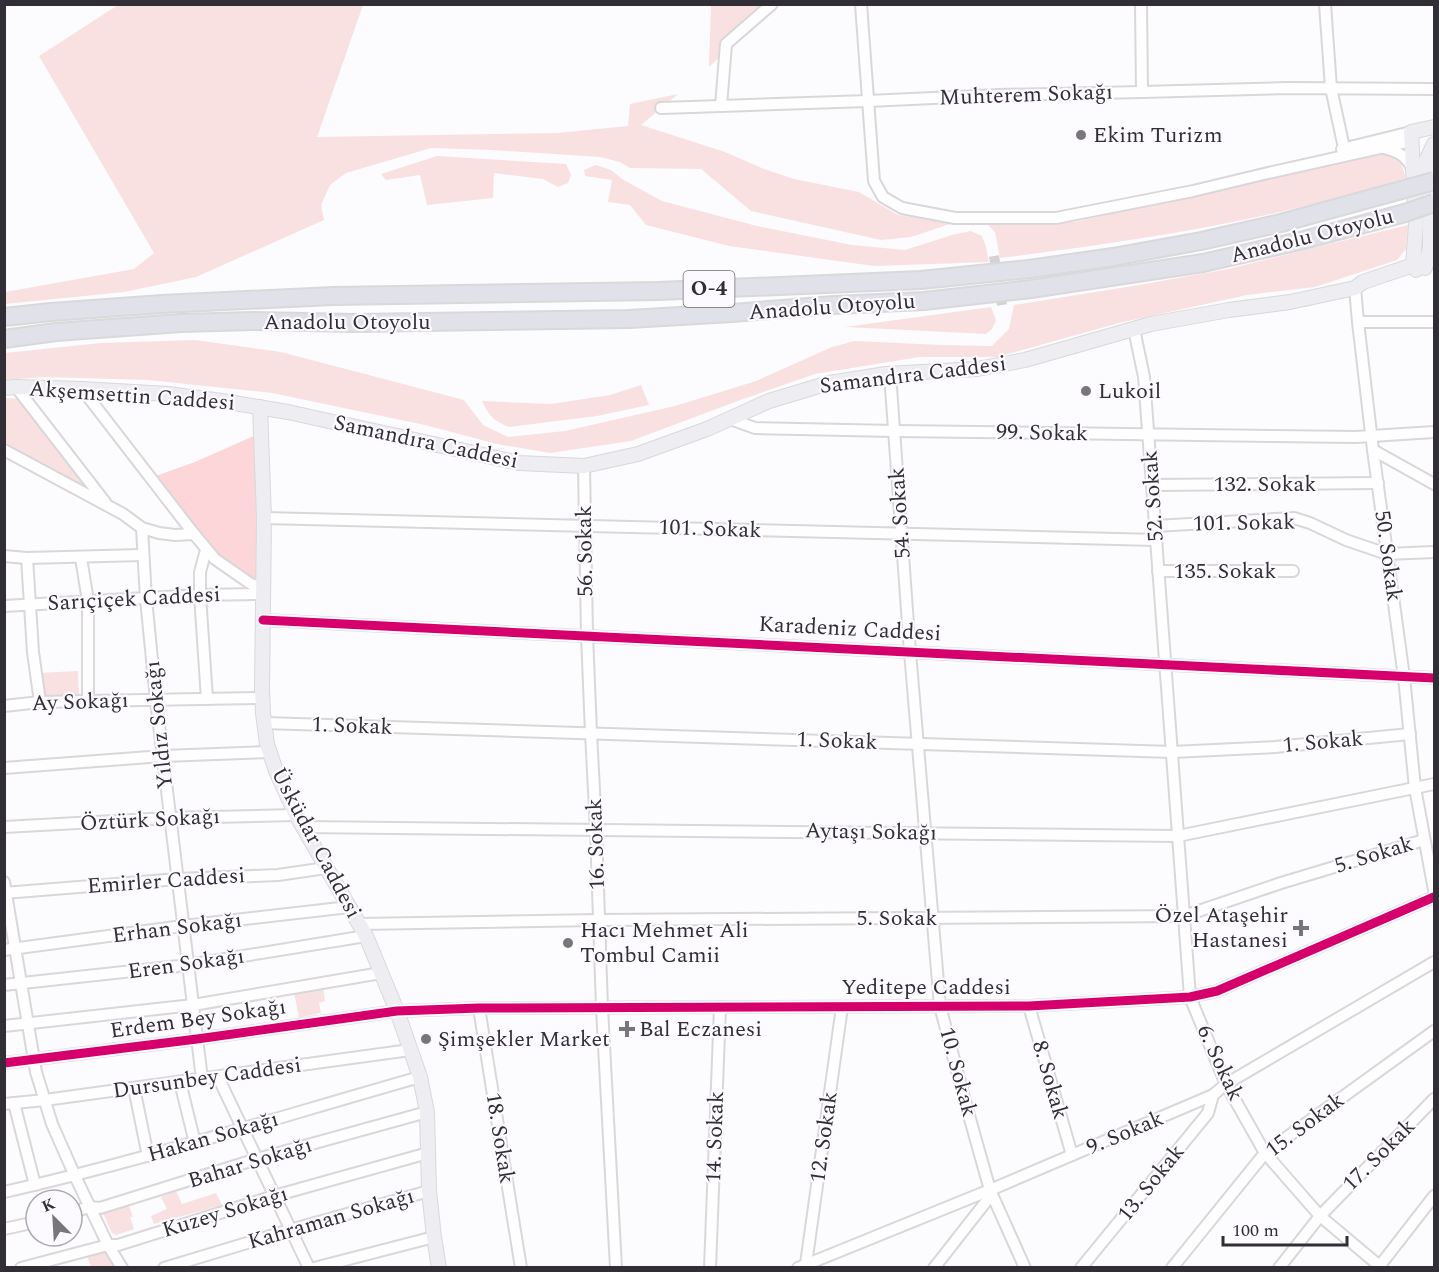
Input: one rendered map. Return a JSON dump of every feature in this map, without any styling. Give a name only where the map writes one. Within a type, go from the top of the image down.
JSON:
[{"type":"highway","name":"Anadolu Otoyolu","points":[[4,317],[162,304],[321,297],[658,291],[921,280],[1029,269],[1135,253],[1281,223],[1434,181]]},
{"type":"highway","name":"Anadolu Otoyolu","points":[[4,339],[56,332],[181,323],[629,319],[924,301],[1031,290],[1203,263],[1304,240],[1405,213],[1433,219]]},
{"type":"main road","points":[[1425,135],[1433,219],[1430,248],[1425,265]]},
{"type":"main road","points":[[1390,272],[1404,263],[1414,245],[1416,224],[1413,169],[1425,135]]},
{"type":"main road","points":[[1414,245],[1425,265]]},
{"type":"main road","points":[[1355,288],[1365,291],[1425,265]]},
{"type":"main road","name":"Samandıra Caddesi","points":[[260,407],[519,463],[584,466],[638,454],[707,429],[769,401],[828,383],[890,374],[977,369],[1025,360],[1134,329],[1229,310],[1290,302],[1355,288],[1363,282],[1390,272],[1425,265]]},
{"type":"main road","name":"Akşemsettin Caddesi","points":[[10,388],[168,394],[260,407]]},
{"type":"main road","name":"Üsküdar Caddesi","points":[[260,407],[264,518],[263,698],[269,752],[299,821],[366,936],[397,1011],[420,1077],[429,1130],[429,1191],[439,1268]]},
{"type":"street","points":[[721,106],[726,44],[772,4]]},
{"type":"street","points":[[861,4],[873,181],[883,197],[902,208],[955,218],[1056,218],[1193,191],[1268,172],[1384,148],[1425,135]]},
{"type":"street","points":[[1141,4],[1142,92]]},
{"type":"street","points":[[1325,4],[1331,88],[1344,148]]},
{"type":"street","name":"Muhterem Sokağı","points":[[661,108],[999,95],[1331,88],[1434,89]]},
{"type":"street","points":[[1268,172],[1344,148],[1425,135]]},
{"type":"street","points":[[1384,148],[1406,158],[1413,169]]},
{"type":"street","name":"50. Sokak","points":[[1355,288],[1371,435],[1404,676],[1415,788],[1434,890]]},
{"type":"street","points":[[1358,322],[1434,322]]},
{"type":"street","name":"52. Sokak","points":[[1134,329],[1144,377],[1165,664]]},
{"type":"street","name":"54. Sokak","points":[[890,374],[910,652]]},
{"type":"street","points":[[10,388],[107,505]]},
{"type":"street","points":[[82,389],[215,560],[264,591]]},
{"type":"street","name":"99. Sokak","points":[[730,418],[755,428],[1356,437],[1371,435]]},
{"type":"street","points":[[1371,435],[1434,432]]},
{"type":"street","points":[[4,450],[123,514],[142,528],[175,536],[194,534]]},
{"type":"street","points":[[1373,450],[1434,484]]},
{"type":"street","name":"56. Sokak","points":[[584,466],[587,635]]},
{"type":"street","name":"132. Sokak","points":[[1152,485],[1378,483]]},
{"type":"street","name":"101. Sokak","points":[[264,518],[1156,540]]},
{"type":"street","name":"101. Sokak","points":[[1155,526],[1294,518],[1346,540],[1388,554],[1434,552]]},
{"type":"street","name":"Yıldız Sokağı","points":[[142,528],[142,555],[156,700],[202,1079]]},
{"type":"street","points":[[206,549],[200,572],[200,596],[207,699]]},
{"type":"street","points":[[4,556],[81,558],[142,555]]},
{"type":"street","points":[[27,558],[33,652],[40,702]]},
{"type":"street","points":[[81,558],[87,601],[88,700]]},
{"type":"street","name":"135. Sokak","points":[[1158,571],[1293,571]]},
{"type":"street","name":"Sarıçiçek Caddesi","points":[[4,606],[264,591]]},
{"type":"street","name":"Karadeniz Caddesi","points":[[263,620],[1434,678]]},
{"type":"street","name":"16. Sokak","points":[[587,635],[615,1268]]},
{"type":"street","name":"10. Sokak","points":[[910,652],[940,1006],[991,1192],[1026,1268]]},
{"type":"street","name":"6. Sokak","points":[[1165,664],[1190,997],[1226,1084],[1265,1153],[1320,1216],[1380,1267]]},
{"type":"street","name":"Ay Sokağı","points":[[4,706],[88,700],[263,698]]},
{"type":"street","name":"1. Sokak","points":[[264,723],[1172,752],[1275,747],[1410,734]]},
{"type":"street","points":[[4,768],[163,756],[269,752]]},
{"type":"street","name":"Aytaşı Sokağı","points":[[299,821],[596,829],[1178,836],[1434,784]]},
{"type":"street","name":"Öztürk Sokağı","points":[[4,827],[169,818],[299,821]]},
{"type":"street","name":"5. Sokak","points":[[359,924],[1184,916],[1281,883],[1424,840]]},
{"type":"street","name":"Emirler Caddesi","points":[[5,889],[278,875],[326,868]]},
{"type":"street","points":[[5,889],[10,950],[21,984],[36,1072],[52,1124],[90,1208],[122,1268]]},
{"type":"street","name":"Yeditepe Caddesi","points":[[397,1011],[479,1008],[1029,1006],[1190,997],[1217,991],[1434,897]]},
{"type":"street","name":"Erhan Sokağı","points":[[10,950],[183,926],[349,907]]},
{"type":"street","name":"Eren Sokağı","points":[[4,985],[188,965],[366,936]]},
{"type":"street","name":"9. Sokak","points":[[804,1266],[991,1192],[1213,1095],[1226,1084],[1434,962]]},
{"type":"street","points":[[4,1026],[193,1005],[381,973]]},
{"type":"street","name":"8. Sokak","points":[[1029,1006],[1072,1155]]},
{"type":"street","name":"14. Sokak","points":[[710,1268],[720,1007]]},
{"type":"street","name":"12. Sokak","points":[[804,1266],[842,1007]]},
{"type":"street","name":"18. Sokak","points":[[479,1008],[521,1268]]},
{"type":"street","name":"Erdem Bey Sokağı","points":[[4,1063],[397,1011]]},
{"type":"street","name":"15. Sokak","points":[[1172,1268],[1265,1153],[1434,1031]]},
{"type":"street","name":"Dursunbey Caddesi","points":[[9,1104],[410,1050]]},
{"type":"street","points":[[218,1077],[309,1268]]},
{"type":"street","name":"Hakan Sokağı","points":[[4,1192],[148,1156],[420,1077]]},
{"type":"street","points":[[180,1082],[195,1143]]},
{"type":"street","points":[[134,1088],[148,1156]]},
{"type":"street","name":"13. Sokak","points":[[1081,1268],[1208,1113],[1213,1095]]},
{"type":"street","name":"17. Sokak","points":[[1279,1268],[1320,1216],[1434,1099]]},
{"type":"street","points":[[9,1104],[35,1185]]},
{"type":"street","name":"Bahar Sokağı","points":[[84,1209],[100,1208],[257,1159],[427,1112]]},
{"type":"street","name":"Kuzey Sokağı","points":[[21,1268],[108,1245],[118,1245],[274,1196],[428,1153]]},
{"type":"street","name":"Kahraman Sokağı","points":[[164,1268],[429,1191]]},
{"type":"street","points":[[933,1268],[991,1192]]},
{"type":"street","points":[[1380,1267],[1434,1196]]},
{"type":"street","points":[[4,1229],[24,1225]]},
{"type":"street","points":[[314,1268],[434,1237]]},
{"type":"shaded area","points":[[118,5],[363,5],[317,137],[557,133],[628,126],[630,104],[678,94],[641,125],[725,152],[794,179],[859,192],[898,215],[953,223],[911,237],[881,240],[751,211],[701,169],[630,168],[620,162],[600,157],[431,148],[346,173],[330,185],[321,205],[324,220],[196,277],[124,292],[5,304],[5,292],[134,269],[154,253],[39,56]]},
{"type":"shaded area","points":[[711,5],[768,5],[709,67]]},
{"type":"shaded area","points":[[1369,154],[1392,155],[1401,164],[1406,178],[1306,206],[1205,227],[1000,258],[995,232],[984,221],[1075,222]]},
{"type":"shaded area","points":[[437,156],[566,164],[571,175],[568,183],[558,187],[543,179],[494,173],[493,198],[427,205],[420,175],[386,180],[381,174]]},
{"type":"shaded area","points":[[596,165],[611,170],[622,179],[662,201],[757,226],[852,245],[905,250],[971,231],[982,236],[989,262],[874,266],[729,246],[646,225],[630,205],[608,202],[612,180],[585,176],[584,170]]},
{"type":"shaded area","points":[[1408,225],[1406,249],[1397,260],[1315,287],[1247,295],[1119,323],[997,357],[919,357],[815,374],[631,441],[550,453],[497,444],[425,425],[272,393],[148,380],[45,377],[5,380],[5,353],[101,343],[195,340],[281,352],[464,400],[483,425],[508,437],[565,431],[675,406],[756,381],[832,347],[855,341],[992,346],[1009,329],[1014,305],[1228,269]]},
{"type":"shaded area","points":[[991,307],[996,320],[992,329],[986,334],[845,327]]},
{"type":"shaded area","points":[[641,385],[649,405],[597,416],[509,427],[492,417],[482,401],[551,404],[610,395]]},
{"type":"shaded area","points":[[4,398],[20,399],[92,491],[5,445]]},
{"type":"shaded area","points":[[256,435],[260,578],[252,578],[216,558],[150,478],[195,462]]},
{"type":"shaded area","points":[[78,671],[79,698],[45,700],[38,673]]},
{"type":"shaded area","points":[[323,987],[325,1001],[319,1003],[321,1013],[299,1018],[294,992]]},
{"type":"shaded area","points":[[176,1191],[182,1204],[216,1193],[222,1205],[154,1224],[151,1216],[167,1209],[161,1197]]},
{"type":"shaded area","points":[[128,1203],[134,1229],[116,1235],[112,1233],[102,1211]]},
{"type":"shaded area","points":[[104,1248],[115,1267],[91,1267],[86,1253]]},
{"type":"tunnel","points":[[994,256],[1002,305]]},
{"type":"cycle path","points":[[263,620],[1434,678]]},
{"type":"cycle path","points":[[4,1063],[397,1011],[479,1008],[1029,1006],[1190,997],[1217,991],[1434,897]]},
{"type":"place","name":"Ekim Turizm","points":[[1081,135]]},
{"type":"place","name":"Lukoil","points":[[1086,391]]},
{"type":"place","name":"Özel Ataşehir Hastanesi","points":[[1301,928]]},
{"type":"place","name":"Hacı Mehmet Ali Tombul Camii","points":[[568,943]]},
{"type":"place","name":"Bal Eczanesi","points":[[627,1029]]},
{"type":"place","name":"Şimşekler Market","points":[[426,1039]]}]
